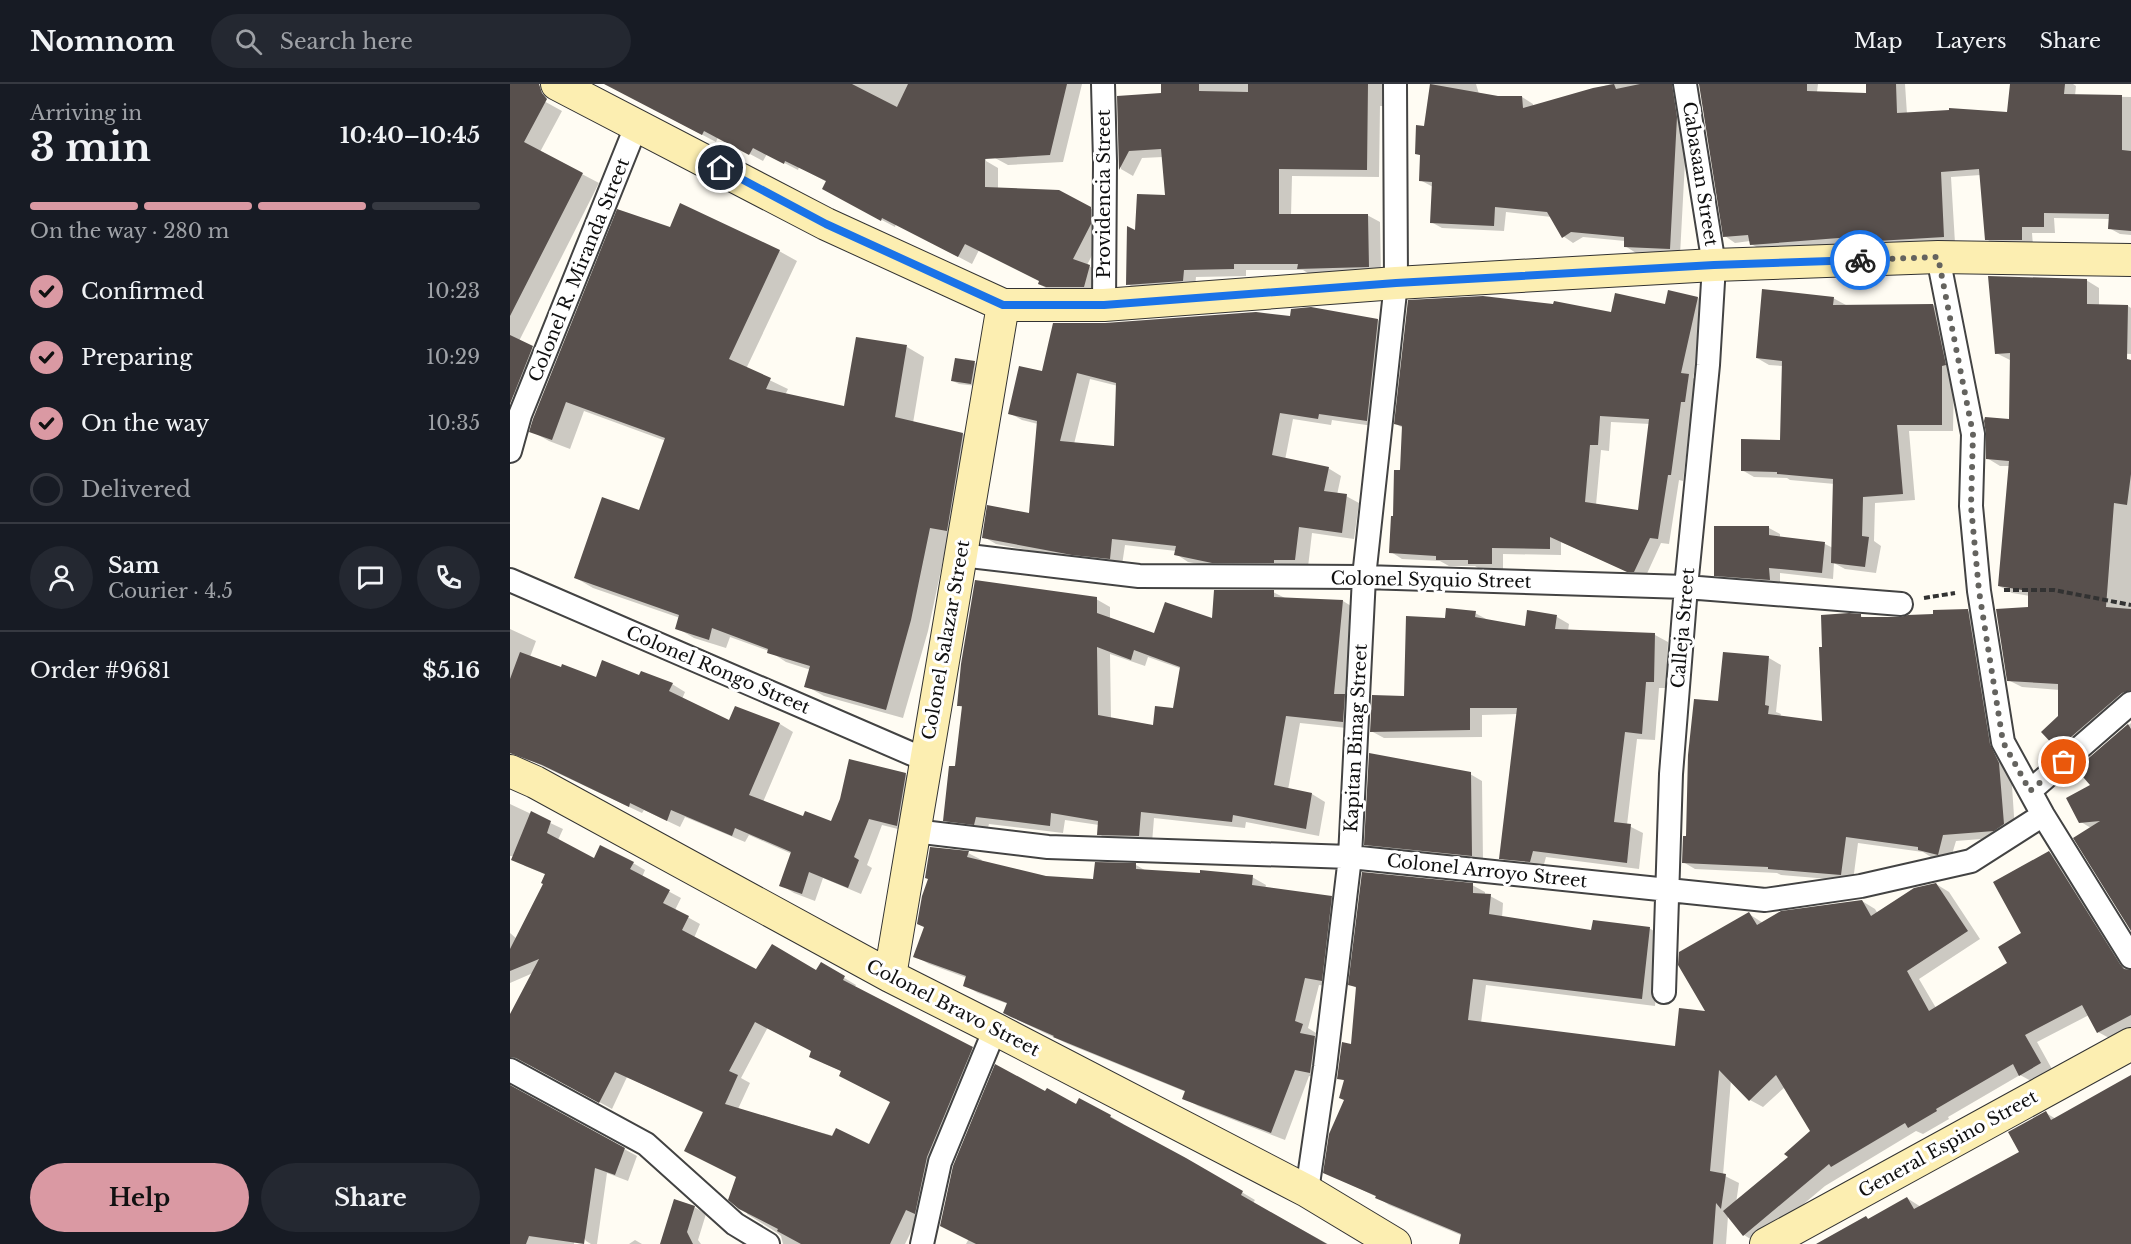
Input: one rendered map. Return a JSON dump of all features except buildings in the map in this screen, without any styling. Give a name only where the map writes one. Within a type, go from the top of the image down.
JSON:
[{"type":"street","points":[[557,84],[826,224],[1003,305],[1104,305],[1396,283],[1714,265],[1938,257],[2131,260]]},
{"type":"street","name":"Providencia Street","points":[[1103,84],[1104,305]]},
{"type":"street","name":"Kapitan Binag Street","points":[[1307,1191],[1325,1067],[1350,857],[1364,577],[1396,283],[1395,84]]},
{"type":"street","name":"Cabasaan Street","points":[[1686,84],[1714,265]]},
{"type":"street","name":"Colonel R. Miranda Street","points":[[510,451],[520,415],[637,124]]},
{"type":"street","points":[[1938,257],[1973,434],[1971,506],[1978,580],[2003,742],[2043,815],[2131,957]]},
{"type":"street","name":"Calleja Street","points":[[1664,992],[1671,774],[1686,587],[1708,365],[1714,265]]},
{"type":"street","name":"Colonel Salazar Street","points":[[890,976],[1003,305]]},
{"type":"street","name":"Colonel Syquio Street","points":[[961,555],[1139,576],[1364,577],[1686,587],[1901,604]]},
{"type":"street","name":"Colonel Rongo Street","points":[[510,580],[926,760]]},
{"type":"street","points":[[2030,791],[2131,702]]},
{"type":"street","name":"Colonel Bravo Street","points":[[510,771],[535,782],[890,976],[1307,1191],[1395,1244]]},
{"type":"street","name":"Colonel Arroyo Street","points":[[914,831],[1048,847],[1350,857],[1765,900],[1861,886],[1971,861],[2043,815]]},
{"type":"street","points":[[922,1244],[940,1162],[995,1029]]},
{"type":"street","name":"General Espino Street","points":[[1766,1244],[2131,1044]]},
{"type":"street","points":[[510,1070],[646,1144],[735,1224],[768,1244]]},
{"type":"path","points":[[2006,590],[2054,590],[2131,606]]},
{"type":"path","points":[[1901,604],[1927,597],[1960,593]]},
{"type":"way so far","points":[[1860,260],[1938,257],[1973,434],[1971,506],[1979,591],[2003,742],[2030,791],[2064,762]]},
{"type":"route","points":[[721,168],[826,224],[1003,305],[1104,305],[1396,283],[1714,265],[1860,260]]}]
